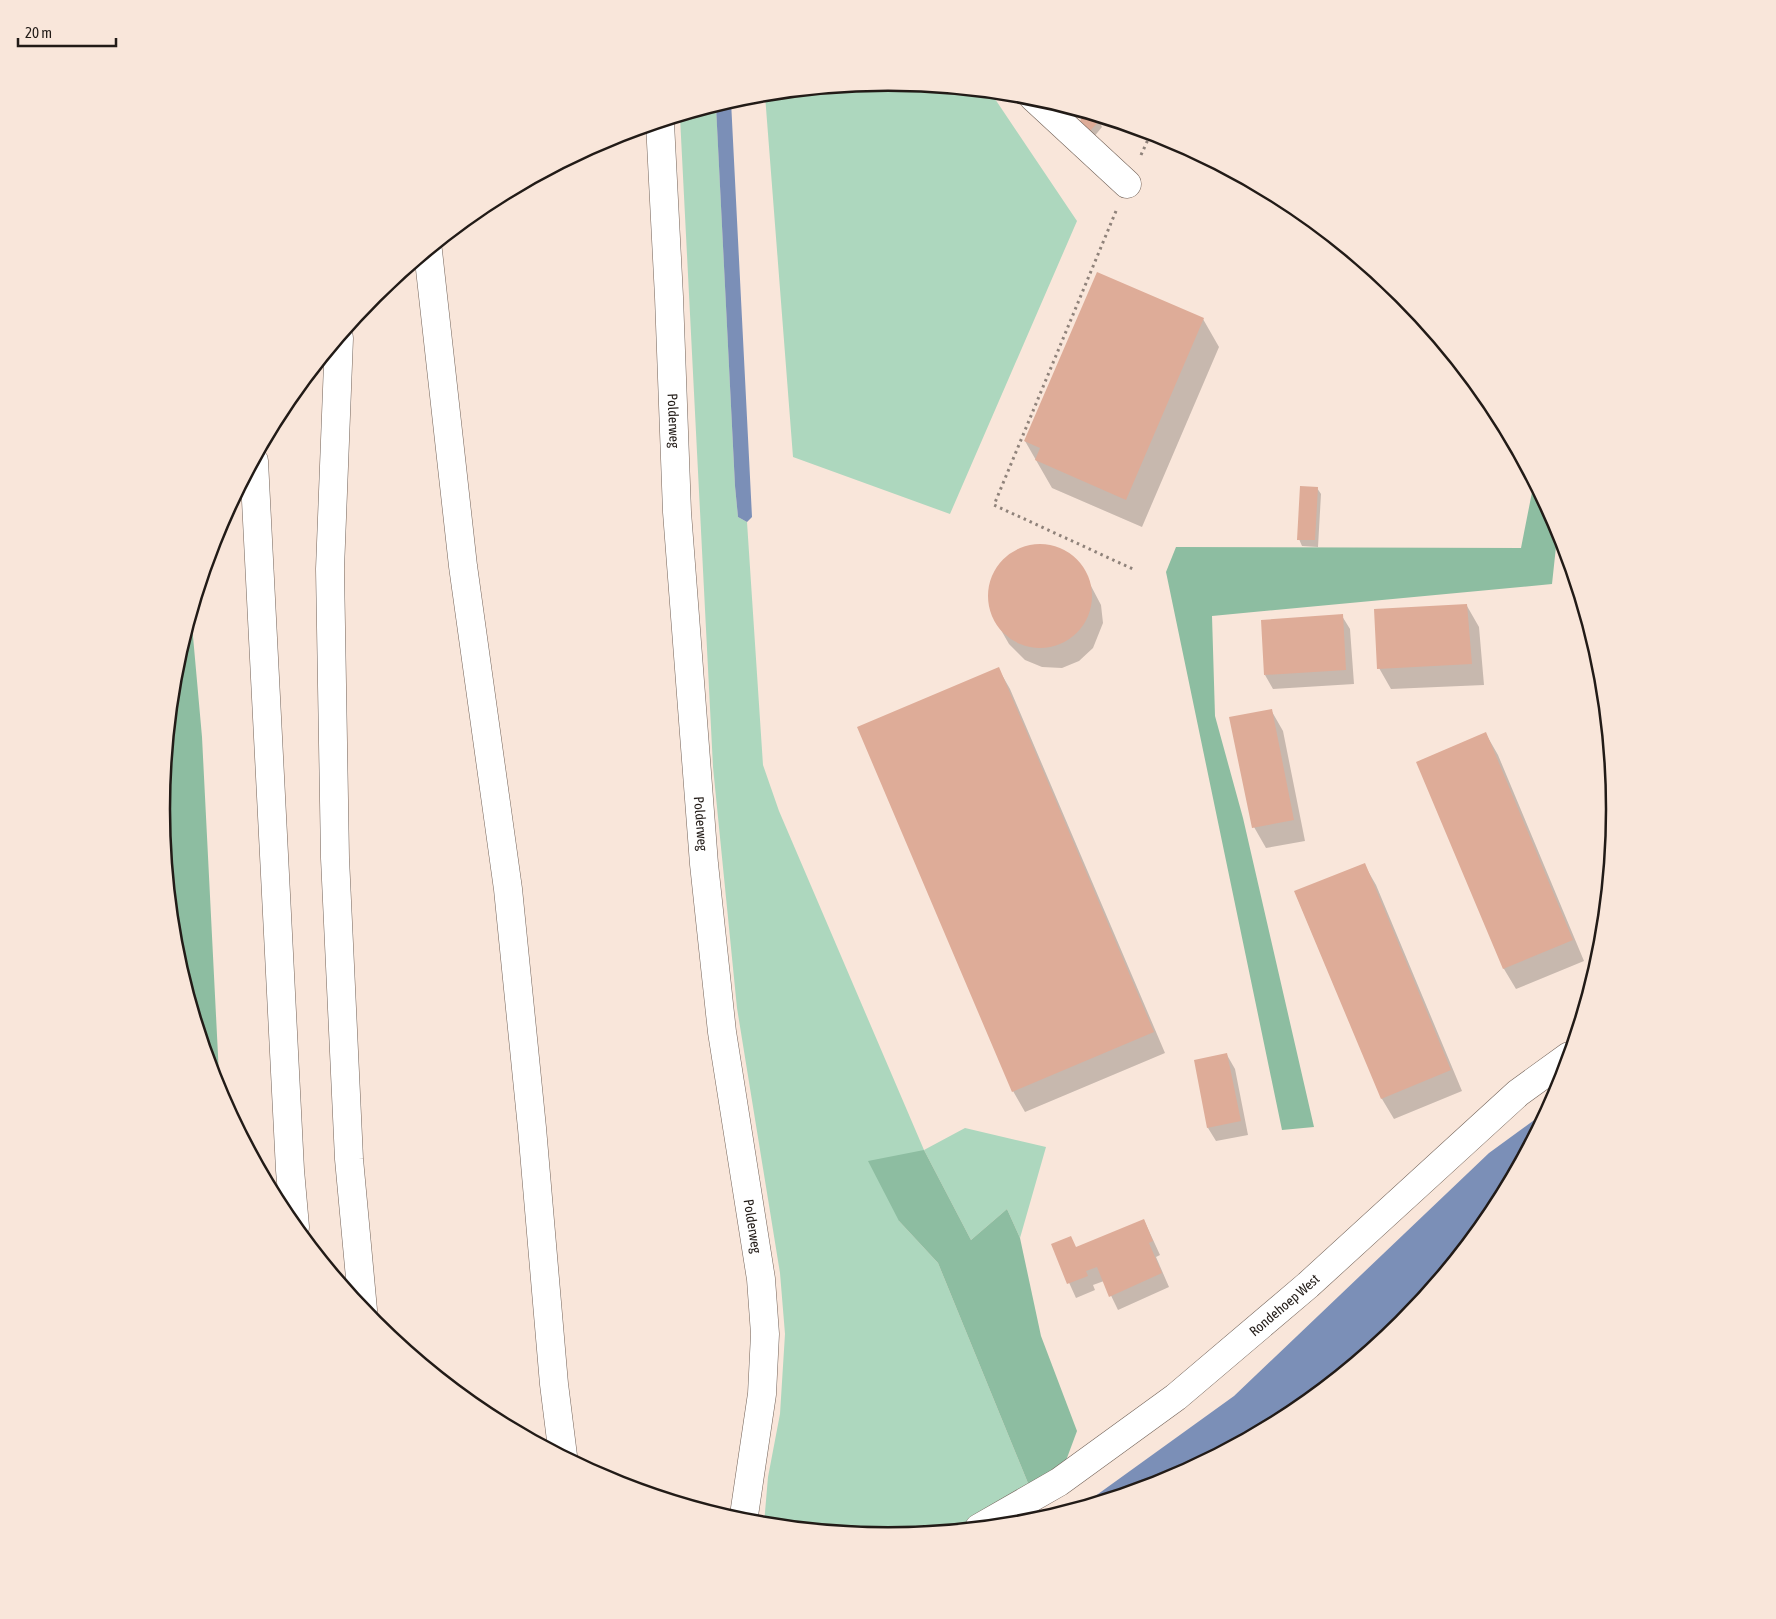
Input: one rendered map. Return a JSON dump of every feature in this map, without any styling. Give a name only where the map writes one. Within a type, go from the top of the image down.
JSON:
[{"type":"main road","points":[[1045,109],[1127,184]]},
{"type":"main road","name":"Polderweg","points":[[660,128],[677,512],[704,864],[722,1032],[761,1279],[765,1334],[762,1394],[744,1513]]},
{"type":"main road","points":[[429,258],[463,566],[508,889],[531,1119],[554,1384],[562,1450]]},
{"type":"main road","points":[[339,347],[330,569],[335,858],[349,1159],[362,1298]]},
{"type":"main road","points":[[255,472],[294,1213]]},
{"type":"main road","name":"Rondehoep West","points":[[993,1520],[1059,1482],[1176,1397],[1308,1285],[1518,1093],[1560,1063]]},
{"type":"path","points":[[1135,570],[994,506],[1127,184],[1148,140]]},
{"type":"green space","points":[[888,91],[935,93],[995,99],[1077,221],[950,514],[793,457],[766,102],[794,97]]},
{"type":"green space","points":[[716,113],[735,486],[738,517],[747,522],[763,765],[779,811],[924,1150],[899,1221],[938,1263],[1030,1488],[963,1524],[888,1528],[794,1522],[765,1517],[768,1477],[780,1414],[785,1334],[780,1273],[737,1008],[713,767],[680,122]]},
{"type":"green space","points":[[1532,492],[1556,546],[1552,584],[1212,616],[1215,716],[1243,818],[1314,1127],[1282,1130],[1166,572],[1176,547],[1521,548]]},
{"type":"green space","points":[[192,631],[202,737],[219,1069],[194,995],[176,903],[171,856],[171,763],[176,716]]},
{"type":"green space","points":[[965,1128],[1046,1147],[1020,1238],[1007,1209],[971,1240],[924,1150]]},
{"type":"green space","points":[[924,1150],[971,1240],[1007,1209],[1020,1238],[1041,1336],[1077,1431],[1064,1466],[1030,1488],[938,1263],[899,1221],[868,1161]]},
{"type":"water","points":[[731,109],[752,517],[747,522],[738,517],[716,113]]},
{"type":"water","points":[[1536,1119],[1510,1169],[1458,1247],[1428,1283],[1362,1350],[1287,1407],[1247,1432],[1206,1454],[1163,1473],[1093,1497],[1234,1396],[1489,1153]]},
{"type":"building","points":[[1082,118],[1097,123],[1089,132],[1078,124]]},
{"type":"building","points":[[1097,272],[1204,318],[1126,500],[1035,460],[1040,448],[1024,441]]},
{"type":"building","points":[[1300,486],[1318,487],[1315,540],[1297,540]]},
{"type":"building","points":[[1040,544],[1060,548],[1077,559],[1088,576],[1092,596],[1088,616],[1077,633],[1060,644],[1040,648],[1020,644],[1003,633],[992,616],[988,596],[992,576],[1003,559],[1020,548]]},
{"type":"building","points":[[1467,604],[1472,664],[1377,669],[1374,609]]},
{"type":"building","points":[[1343,614],[1346,670],[1264,675],[1261,620]]},
{"type":"building","points":[[999,667],[1154,1032],[1012,1092],[857,727]]},
{"type":"building","points":[[1272,709],[1294,820],[1252,828],[1229,717]]},
{"type":"building","points":[[1486,732],[1573,940],[1503,969],[1416,762]]},
{"type":"building","points":[[1365,863],[1451,1070],[1381,1099],[1294,891]]},
{"type":"building","points":[[1227,1053],[1241,1121],[1207,1128],[1194,1060]]},
{"type":"building","points":[[1144,1219],[1153,1241],[1149,1243],[1162,1273],[1109,1297],[1097,1267],[1086,1271],[1088,1276],[1067,1284],[1051,1244],[1071,1236],[1076,1247]]}]
